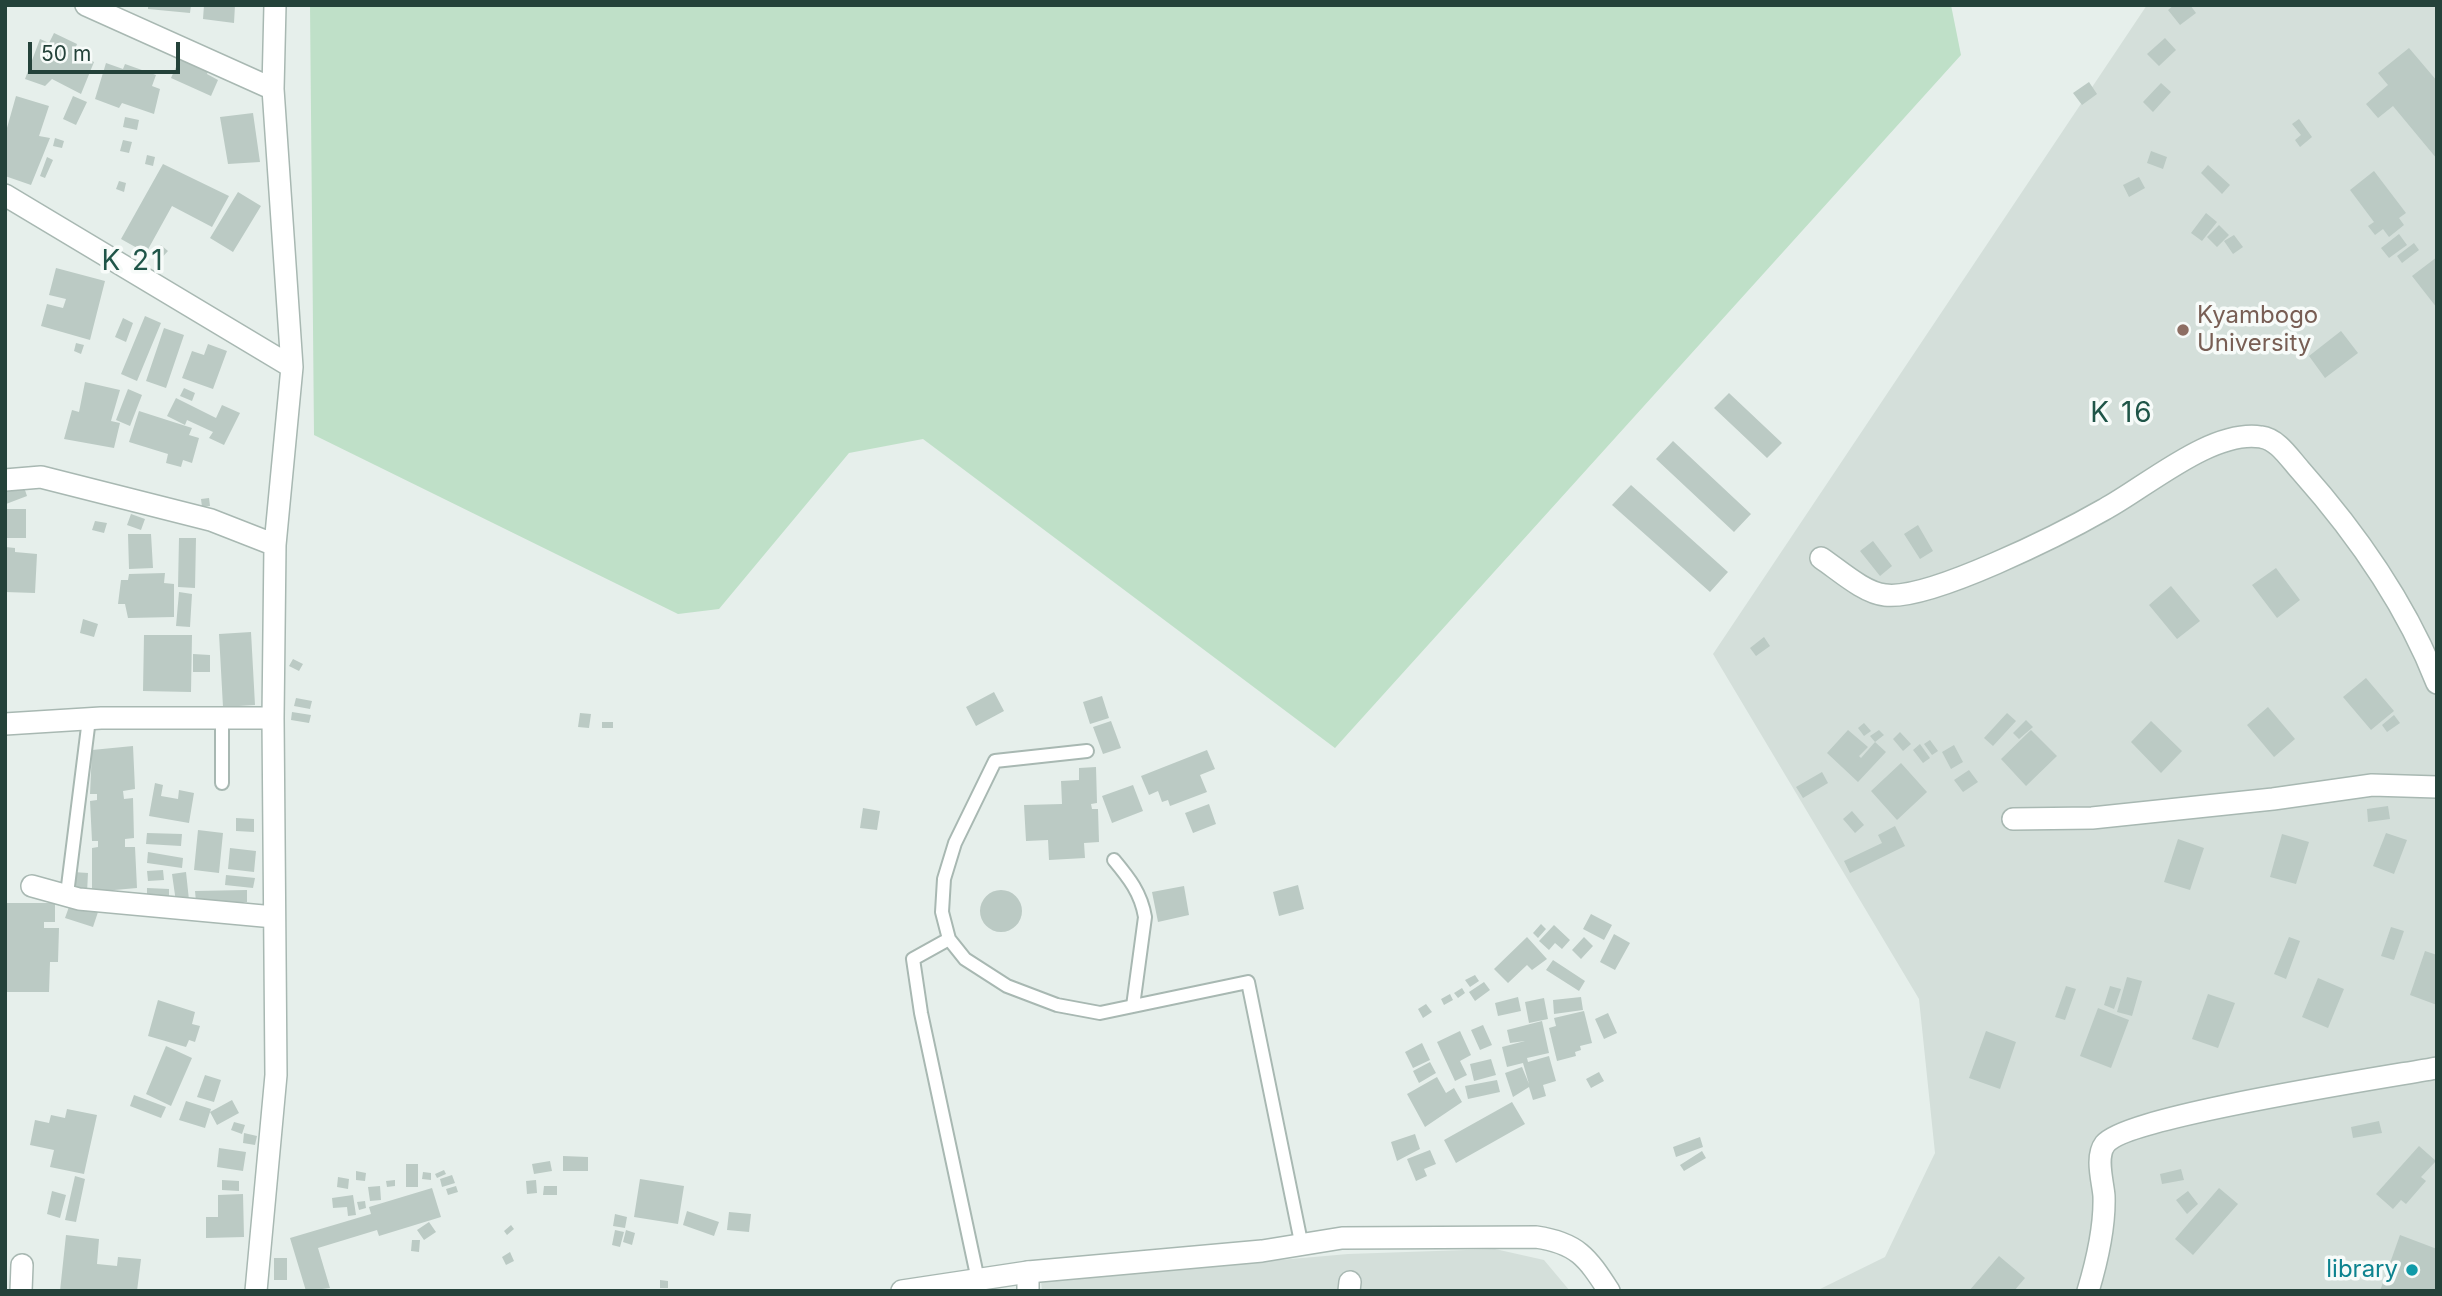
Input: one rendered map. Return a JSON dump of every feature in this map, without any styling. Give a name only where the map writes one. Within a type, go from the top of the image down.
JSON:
[{"type":"street","points":[[86,5],[274,89]]},
{"type":"street","points":[[256,1291],[276,1075],[273,718],[275,545],[292,367],[274,89],[275,5]]},
{"type":"street","points":[[5,195],[292,367]]},
{"type":"street","points":[[1821,558],[1882,595],[1897,596],[1955,579],[2005,558],[2084,520],[2188,458],[2222,443],[2260,436],[2277,444],[2348,525],[2421,642],[2437,684]]},
{"type":"street","points":[[5,480],[41,477],[211,520],[275,545]]},
{"type":"street","points":[[5,723],[89,719],[273,718]]},
{"type":"street","points":[[2013,820],[2119,815],[2273,799],[2372,785],[2437,787]]},
{"type":"street","points":[[32,886],[79,899],[274,917]]},
{"type":"street","points":[[2088,1291],[2099,1257],[2104,1200],[2099,1158],[2104,1145],[2117,1135],[2155,1123],[2263,1099],[2437,1068]]},
{"type":"street","points":[[902,1291],[978,1280],[1028,1281],[1342,1238],[1536,1237],[1555,1240],[1576,1248],[1591,1264],[1609,1291]]},
{"type":"street","points":[[21,1291],[22,1265]]},
{"type":"lane","points":[[68,886],[89,719]]},
{"type":"lane","points":[[222,719],[222,783]]},
{"type":"lane","points":[[1087,751],[995,761],[955,843],[944,879],[942,912],[949,939],[965,959],[1007,986],[1058,1005],[1100,1013],[1248,982],[1301,1242]]},
{"type":"lane","points":[[1114,860],[1132,882],[1142,903],[1144,917],[1133,1006]]},
{"type":"lane","points":[[949,939],[913,959],[921,1013],[978,1280]]},
{"type":"shaded area","name":"Kyambogo University","points":[[2147,5],[2437,5],[2437,1291],[1816,1291],[1885,1257],[1935,1153],[1919,999],[1713,654]]},
{"type":"shaded area","points":[[1495,1249],[1544,1260],[1570,1291],[1042,1291],[1041,1281],[1348,1254]]},
{"type":"green space","points":[[310,5],[1951,5],[1961,55],[1335,748],[923,439],[849,453],[719,609],[678,614],[314,435]]},
{"type":"building","points":[[148,5],[191,5],[190,13],[148,9]]},
{"type":"building","points":[[204,5],[235,5],[234,23],[203,19]]},
{"type":"building","points":[[2174,5],[2190,5],[2196,13],[2180,25],[2168,10]]},
{"type":"building","points":[[54,33],[77,44],[74,52],[94,62],[81,94],[52,79],[45,86],[25,79],[40,39],[49,43]]},
{"type":"building","points":[[2165,38],[2176,50],[2159,66],[2147,54]]},
{"type":"building","points":[[2409,48],[2437,81],[2437,159],[2393,106],[2378,118],[2366,104],[2388,85],[2378,73]]},
{"type":"building","points":[[181,56],[209,69],[207,74],[218,80],[211,96],[171,78]]},
{"type":"building","points":[[106,63],[123,69],[125,64],[156,75],[152,86],[160,89],[154,114],[122,103],[119,108],[95,99]]},
{"type":"building","points":[[2089,82],[2097,94],[2082,105],[2073,93]]},
{"type":"building","points":[[2161,83],[2171,92],[2153,112],[2143,102]]},
{"type":"building","points":[[16,96],[49,106],[39,136],[50,138],[31,185],[5,176],[5,135]]},
{"type":"building","points":[[73,96],[87,102],[76,125],[63,119]]},
{"type":"building","points":[[253,113],[260,162],[228,164],[220,117]]},
{"type":"building","points":[[125,117],[139,120],[137,130],[123,127]]},
{"type":"building","points":[[2299,119],[2312,137],[2300,147],[2295,140],[2301,135],[2292,124]]},
{"type":"building","points":[[55,138],[64,141],[62,148],[53,146]]},
{"type":"building","points":[[123,140],[132,142],[129,153],[120,151]]},
{"type":"building","points":[[2151,151],[2167,157],[2163,169],[2147,163]]},
{"type":"building","points":[[147,155],[155,157],[153,166],[145,164]]},
{"type":"building","points":[[47,157],[53,160],[45,178],[40,176]]},
{"type":"building","points":[[163,164],[229,196],[212,227],[172,206],[146,253],[121,239]]},
{"type":"building","points":[[2208,165],[2230,185],[2222,194],[2201,173]]},
{"type":"building","points":[[2374,171],[2406,213],[2399,218],[2404,225],[2389,237],[2383,229],[2375,235],[2368,226],[2374,222],[2350,190]]},
{"type":"building","points":[[2139,177],[2145,188],[2129,197],[2123,185]]},
{"type":"building","points":[[119,181],[126,183],[124,192],[116,189]]},
{"type":"building","points":[[238,192],[261,206],[233,252],[210,238]]},
{"type":"building","points":[[2206,213],[2217,222],[2202,241],[2191,233]]},
{"type":"building","points":[[2219,225],[2229,235],[2217,247],[2207,237]]},
{"type":"building","points":[[2399,234],[2407,245],[2389,258],[2381,248]]},
{"type":"building","points":[[2234,235],[2243,247],[2233,254],[2224,241]]},
{"type":"building","points":[[2414,243],[2419,250],[2402,263],[2397,256]]},
{"type":"building","points":[[161,245],[168,251],[158,262],[151,256]]},
{"type":"building","points":[[2437,257],[2437,308],[2412,276]]},
{"type":"building","points":[[56,268],[105,281],[90,340],[41,326],[47,304],[63,308],[66,299],[49,295]]},
{"type":"building","points":[[145,316],[161,323],[137,381],[121,374]]},
{"type":"building","points":[[123,318],[133,323],[126,342],[115,337]]},
{"type":"building","points":[[164,328],[184,335],[166,388],[146,381]]},
{"type":"building","points":[[2341,331],[2358,353],[2325,378],[2309,356]]},
{"type":"building","points":[[76,343],[84,345],[81,354],[74,351]]},
{"type":"building","points":[[208,344],[227,351],[213,389],[182,378],[192,351],[204,355]]},
{"type":"building","points":[[85,382],[120,390],[111,421],[120,423],[114,448],[64,439],[72,410],[79,412]]},
{"type":"building","points":[[184,388],[195,393],[192,401],[180,396]]},
{"type":"building","points":[[128,389],[142,395],[130,426],[116,420]]},
{"type":"building","points":[[1729,393],[1782,443],[1767,458],[1714,408]]},
{"type":"building","points":[[176,398],[216,418],[222,405],[240,413],[224,445],[209,438],[213,432],[187,420],[185,425],[167,416]]},
{"type":"building","points":[[139,411],[192,428],[189,435],[199,438],[192,463],[183,460],[181,467],[166,463],[168,454],[129,442]]},
{"type":"building","points":[[1673,441],[1751,514],[1734,532],[1656,459]]},
{"type":"building","points":[[23,484],[27,496],[6,504],[5,490]]},
{"type":"building","points":[[1631,485],[1728,572],[1710,592],[1612,505]]},
{"type":"building","points":[[209,498],[210,506],[202,507],[201,499]]},
{"type":"building","points":[[5,509],[26,509],[26,538],[5,538]]},
{"type":"building","points":[[131,514],[145,519],[141,530],[127,525]]},
{"type":"building","points":[[95,521],[107,523],[104,533],[92,530]]},
{"type":"building","points":[[1918,525],[1933,551],[1920,559],[1904,534]]},
{"type":"building","points":[[128,534],[151,534],[153,568],[129,569]]},
{"type":"building","points":[[179,538],[196,538],[195,588],[178,587]]},
{"type":"building","points":[[1873,541],[1892,566],[1880,576],[1860,551]]},
{"type":"building","points":[[5,547],[15,548],[15,552],[37,554],[35,593],[5,592]]},
{"type":"building","points":[[2276,568],[2300,600],[2277,618],[2252,585]]},
{"type":"building","points":[[165,573],[164,583],[174,584],[174,617],[128,618],[125,604],[118,604],[121,580],[128,580],[129,574]]},
{"type":"building","points":[[2171,586],[2200,621],[2177,639],[2149,605]]},
{"type":"building","points":[[179,592],[192,594],[190,627],[176,626]]},
{"type":"building","points":[[83,619],[98,624],[94,637],[80,633]]},
{"type":"building","points":[[251,632],[255,705],[223,707],[219,634]]},
{"type":"building","points":[[144,635],[192,635],[191,692],[143,691]]},
{"type":"building","points":[[1764,637],[1770,646],[1756,656],[1750,648]]},
{"type":"building","points":[[193,654],[210,655],[210,672],[193,672]]},
{"type":"building","points":[[293,659],[303,664],[299,671],[289,666]]},
{"type":"building","points":[[2366,678],[2394,711],[2371,730],[2343,697]]},
{"type":"building","points":[[994,692],[1004,711],[976,726],[966,707]]},
{"type":"building","points":[[1102,696],[1109,718],[1090,724],[1083,702]]},
{"type":"building","points":[[296,698],[312,701],[310,709],[294,706]]},
{"type":"building","points":[[2268,707],[2295,739],[2274,757],[2247,725]]},
{"type":"building","points":[[292,712],[311,715],[309,723],[291,720]]},
{"type":"building","points":[[580,713],[591,714],[589,728],[578,727]]},
{"type":"building","points":[[2007,713],[2016,721],[1993,746],[1984,738]]},
{"type":"building","points":[[2394,715],[2400,723],[2387,732],[2382,725]]},
{"type":"building","points":[[2026,720],[2033,727],[2019,739],[2013,733]]},
{"type":"building","points":[[1111,721],[1121,748],[1103,754],[1093,727]]},
{"type":"building","points":[[2151,721],[2182,751],[2161,773],[2131,742]]},
{"type":"building","points":[[602,722],[613,722],[613,728],[602,728]]},
{"type":"building","points":[[1864,723],[1871,731],[1864,736],[1858,728]]},
{"type":"building","points":[[1848,730],[1868,747],[1859,756],[1861,758],[1875,742],[1886,752],[1858,782],[1827,753]]},
{"type":"building","points":[[1879,730],[1884,735],[1875,742],[1870,736]]},
{"type":"building","points":[[2031,730],[2057,756],[2026,786],[2001,759]]},
{"type":"building","points":[[1900,732],[1911,744],[1903,751],[1893,739]]},
{"type":"building","points":[[1930,740],[1938,751],[1932,755],[1924,744]]},
{"type":"building","points":[[1920,744],[1930,758],[1923,763],[1913,750]]},
{"type":"building","points":[[1954,745],[1963,762],[1951,769],[1942,752]]},
{"type":"building","points":[[133,746],[135,789],[123,791],[124,799],[133,798],[134,838],[125,839],[125,847],[135,847],[137,888],[92,892],[92,848],[98,847],[98,841],[92,841],[90,801],[97,800],[97,794],[90,794],[92,750]]},
{"type":"building","points":[[1207,750],[1215,769],[1200,775],[1207,792],[1170,806],[1168,800],[1162,802],[1158,791],[1149,795],[1141,776]]},
{"type":"building","points":[[1901,763],[1927,792],[1897,820],[1871,791]]},
{"type":"building","points":[[1096,767],[1097,803],[1091,804],[1092,809],[1098,809],[1099,842],[1084,843],[1085,858],[1049,860],[1048,840],[1026,841],[1024,805],[1062,804],[1061,781],[1079,780],[1079,768]]},
{"type":"building","points":[[1969,770],[1978,782],[1963,792],[1954,780]]},
{"type":"building","points":[[1822,772],[1828,783],[1803,798],[1796,787]]},
{"type":"building","points":[[155,783],[163,785],[161,796],[178,799],[179,790],[194,793],[189,823],[149,816]]},
{"type":"building","points":[[1133,785],[1143,811],[1112,823],[1102,796]]},
{"type":"building","points":[[1209,804],[1216,824],[1193,833],[1185,813]]},
{"type":"building","points":[[2388,806],[2390,819],[2368,822],[2367,809]]},
{"type":"building","points":[[863,808],[880,811],[877,830],[860,828]]},
{"type":"building","points":[[1852,811],[1864,825],[1855,833],[1843,819]]},
{"type":"building","points":[[236,818],[254,819],[254,832],[236,831]]},
{"type":"building","points":[[1895,826],[1905,846],[1850,873],[1844,861],[1882,843],[1878,835]]},
{"type":"building","points":[[198,830],[223,833],[219,873],[194,870]]},
{"type":"building","points":[[147,833],[182,834],[181,846],[146,844]]},
{"type":"building","points":[[2386,833],[2407,840],[2394,874],[2373,866]]},
{"type":"building","points":[[2282,834],[2309,842],[2296,884],[2270,877]]},
{"type":"building","points":[[2178,839],[2204,848],[2190,890],[2164,882]]},
{"type":"building","points":[[230,848],[256,851],[254,872],[228,869]]},
{"type":"building","points":[[148,852],[183,858],[182,868],[147,863]]},
{"type":"building","points":[[163,870],[164,880],[148,881],[147,871]]},
{"type":"building","points":[[73,872],[88,873],[87,893],[72,893]]},
{"type":"building","points":[[186,872],[189,900],[176,902],[172,874]]},
{"type":"building","points":[[226,875],[255,878],[253,888],[225,885]]},
{"type":"building","points":[[1298,885],[1304,909],[1279,916],[1273,892]]},
{"type":"building","points":[[1184,886],[1189,915],[1158,922],[1152,892]]},
{"type":"building","points":[[147,888],[169,889],[169,898],[147,896]]},
{"type":"building","points":[[247,890],[247,902],[196,902],[195,891]]},
{"type":"building","points":[[1001,890],[1016,896],[1022,911],[1016,926],[1001,932],[986,926],[980,911],[986,896]]},
{"type":"building","points":[[5,903],[55,903],[55,922],[44,922],[44,928],[59,928],[58,962],[50,962],[49,992],[5,992]]},
{"type":"building","points":[[70,904],[98,912],[93,927],[65,918]]},
{"type":"building","points":[[1591,914],[1612,925],[1604,940],[1583,929]]},
{"type":"building","points":[[1541,924],[1546,929],[1538,938],[1533,933]]},
{"type":"building","points":[[1554,925],[1570,940],[1562,949],[1555,943],[1549,950],[1539,941]]},
{"type":"building","points":[[2391,927],[2404,931],[2394,960],[2381,956]]},
{"type":"building","points":[[1614,934],[1630,943],[1615,970],[1600,962]]},
{"type":"building","points":[[1527,937],[1547,959],[1532,970],[1527,965],[1508,983],[1494,969]]},
{"type":"building","points":[[1584,937],[1593,946],[1581,959],[1572,950]]},
{"type":"building","points":[[2289,937],[2300,941],[2286,979],[2274,974]]},
{"type":"building","points":[[2425,951],[2437,955],[2437,1005],[2410,995]]},
{"type":"building","points":[[1553,960],[1585,981],[1579,991],[1546,970]]},
{"type":"building","points":[[1475,975],[1479,981],[1470,987],[1465,980]]},
{"type":"building","points":[[2127,977],[2142,981],[2132,1016],[2117,1012]]},
{"type":"building","points":[[2318,978],[2344,989],[2328,1028],[2302,1017]]},
{"type":"building","points":[[1484,982],[1490,990],[1475,1001],[1469,992]]},
{"type":"building","points":[[2066,986],[2076,989],[2065,1020],[2055,1017]]},
{"type":"building","points":[[2110,986],[2121,989],[2114,1009],[2104,1005]]},
{"type":"building","points":[[1462,988],[1465,993],[1458,998],[1454,993]]},
{"type":"building","points":[[1450,994],[1453,1000],[1444,1005],[1441,999]]},
{"type":"building","points":[[2208,994],[2235,1003],[2218,1048],[2192,1039]]},
{"type":"building","points":[[1518,997],[1521,1011],[1498,1016],[1495,1003]]},
{"type":"building","points":[[1581,997],[1583,1010],[1554,1014],[1553,1000]]},
{"type":"building","points":[[1544,998],[1548,1019],[1529,1023],[1525,1002]]},
{"type":"building","points":[[158,1000],[195,1012],[192,1024],[200,1026],[195,1042],[189,1040],[186,1047],[148,1036]]},
{"type":"building","points":[[1426,1004],[1432,1012],[1423,1018],[1418,1009]]},
{"type":"building","points":[[2098,1008],[2129,1020],[2111,1068],[2080,1056]]},
{"type":"building","points":[[1584,1011],[1592,1043],[1580,1046],[1581,1050],[1575,1052],[1576,1056],[1557,1061],[1549,1028],[1556,1026],[1554,1018]]},
{"type":"building","points":[[1608,1013],[1617,1033],[1604,1039],[1595,1019]]},
{"type":"building","points":[[1542,1021],[1549,1053],[1527,1058],[1528,1062],[1549,1056],[1556,1081],[1543,1085],[1546,1096],[1533,1100],[1529,1087],[1513,1097],[1505,1073],[1522,1067],[1529,1084],[1523,1063],[1507,1067],[1502,1047],[1525,1041],[1510,1043],[1507,1030]]},
{"type":"building","points":[[1483,1025],[1492,1045],[1480,1050],[1471,1030]]},
{"type":"building","points":[[1460,1031],[1471,1055],[1460,1061],[1467,1075],[1455,1081],[1437,1042]]},
{"type":"building","points":[[1986,1031],[2016,1042],[2000,1089],[1969,1078]]},
{"type":"building","points":[[1422,1043],[1430,1060],[1413,1068],[1405,1052]]},
{"type":"building","points":[[166,1046],[192,1058],[171,1106],[146,1094]]},
{"type":"building","points":[[1491,1059],[1496,1075],[1474,1081],[1470,1064]]},
{"type":"building","points":[[1430,1062],[1436,1073],[1419,1083],[1413,1071]]},
{"type":"building","points":[[1599,1072],[1604,1081],[1591,1088],[1586,1079]]},
{"type":"building","points":[[205,1075],[221,1080],[214,1102],[197,1097]]},
{"type":"building","points":[[1437,1077],[1446,1093],[1454,1088],[1462,1102],[1425,1127],[1407,1094]]},
{"type":"building","points":[[1497,1080],[1500,1092],[1468,1099],[1465,1086]]},
{"type":"building","points":[[134,1095],[166,1107],[161,1118],[130,1106]]},
{"type":"building","points":[[232,1100],[239,1113],[217,1125],[210,1112]]},
{"type":"building","points":[[186,1101],[211,1109],[205,1128],[179,1120]]},
{"type":"building","points":[[1512,1102],[1525,1124],[1456,1163],[1444,1140]]},
{"type":"building","points":[[67,1109],[97,1115],[84,1174],[50,1167],[54,1150],[30,1145],[35,1120],[49,1123],[51,1115],[65,1118]]},
{"type":"building","points":[[2379,1121],[2382,1133],[2353,1138],[2351,1127]]},
{"type":"building","points":[[234,1122],[245,1125],[242,1134],[231,1130]]},
{"type":"building","points":[[244,1133],[257,1136],[255,1145],[243,1143]]},
{"type":"building","points":[[1415,1134],[1420,1149],[1397,1161],[1391,1142]]},
{"type":"building","points":[[1700,1137],[1703,1147],[1676,1157],[1673,1147]]},
{"type":"building","points":[[2419,1146],[2436,1161],[2421,1177],[2426,1181],[2406,1204],[2401,1200],[2393,1209],[2376,1194]]},
{"type":"building","points":[[219,1148],[246,1152],[243,1171],[217,1167]]},
{"type":"building","points":[[1430,1150],[1436,1164],[1424,1169],[1427,1176],[1416,1181],[1407,1159]]},
{"type":"building","points":[[1702,1151],[1706,1158],[1684,1171],[1680,1165]]},
{"type":"building","points":[[563,1156],[588,1157],[588,1171],[563,1171]]},
{"type":"building","points":[[550,1161],[552,1171],[534,1174],[532,1164]]},
{"type":"building","points":[[406,1164],[418,1164],[418,1187],[406,1187]]},
{"type":"building","points":[[2181,1169],[2184,1180],[2162,1184],[2160,1174]]},
{"type":"building","points":[[444,1170],[446,1174],[437,1178],[435,1174]]},
{"type":"building","points":[[356,1171],[366,1173],[365,1181],[356,1180]]},
{"type":"building","points":[[423,1172],[431,1173],[431,1180],[422,1179]]},
{"type":"building","points":[[452,1175],[455,1183],[442,1187],[440,1179]]},
{"type":"building","points":[[75,1176],[85,1179],[76,1222],[65,1220]]},
{"type":"building","points":[[338,1177],[349,1179],[348,1189],[337,1187]]},
{"type":"building","points":[[640,1179],[684,1186],[678,1224],[634,1217]]},
{"type":"building","points":[[222,1180],[239,1181],[239,1191],[222,1190]]},
{"type":"building","points":[[395,1180],[395,1186],[387,1187],[386,1181]]},
{"type":"building","points":[[536,1180],[537,1193],[527,1194],[526,1181]]},
{"type":"building","points":[[380,1186],[381,1200],[370,1201],[368,1187]]},
{"type":"building","points":[[456,1186],[458,1192],[448,1195],[446,1189]]},
{"type":"building","points":[[544,1186],[557,1186],[557,1195],[543,1195]]},
{"type":"building","points":[[432,1188],[441,1217],[379,1236],[377,1230],[318,1248],[330,1288],[306,1291],[290,1238],[371,1214],[369,1207]]},
{"type":"building","points":[[2219,1188],[2238,1204],[2193,1255],[2175,1239]]},
{"type":"building","points":[[52,1191],[66,1195],[60,1218],[47,1214]]},
{"type":"building","points":[[2188,1191],[2198,1204],[2187,1214],[2176,1200]]},
{"type":"building","points":[[243,1194],[244,1237],[206,1238],[206,1217],[218,1217],[218,1195]]},
{"type":"building","points":[[353,1195],[356,1215],[348,1216],[347,1207],[333,1208],[332,1198]]},
{"type":"building","points":[[365,1201],[366,1208],[359,1210],[357,1202]]},
{"type":"building","points":[[687,1211],[719,1222],[714,1236],[683,1225]]},
{"type":"building","points":[[729,1212],[751,1214],[749,1232],[727,1230]]},
{"type":"building","points":[[615,1214],[627,1217],[625,1228],[613,1226]]},
{"type":"building","points":[[429,1222],[436,1232],[424,1240],[417,1230]]},
{"type":"building","points":[[511,1225],[514,1229],[507,1235],[504,1231]]},
{"type":"building","points":[[615,1230],[624,1232],[620,1247],[612,1245]]},
{"type":"building","points":[[626,1230],[635,1233],[632,1245],[623,1242]]},
{"type":"building","points":[[66,1235],[99,1239],[97,1264],[117,1266],[118,1257],[141,1259],[137,1291],[60,1291]]},
{"type":"building","name":"library","points":[[2400,1235],[2437,1249],[2437,1291],[2380,1291]]},
{"type":"building","points":[[412,1240],[420,1240],[419,1252],[411,1251]]},
{"type":"building","points":[[510,1252],[514,1261],[506,1265],[502,1257]]},
{"type":"building","points":[[1999,1256],[2025,1278],[2014,1291],[1969,1291]]},
{"type":"building","points":[[274,1258],[287,1258],[287,1280],[274,1280]]},
{"type":"building","points":[[660,1280],[668,1281],[668,1288],[660,1288]]},
{"type":"place","name":"Kyambogo University","points":[[2183,330]]},
{"type":"place","name":"library","points":[[2412,1270]]},
{"type":"district","name":"K 21","points":[[133,262]]},
{"type":"district","name":"K 16","points":[[2122,414]]}]
